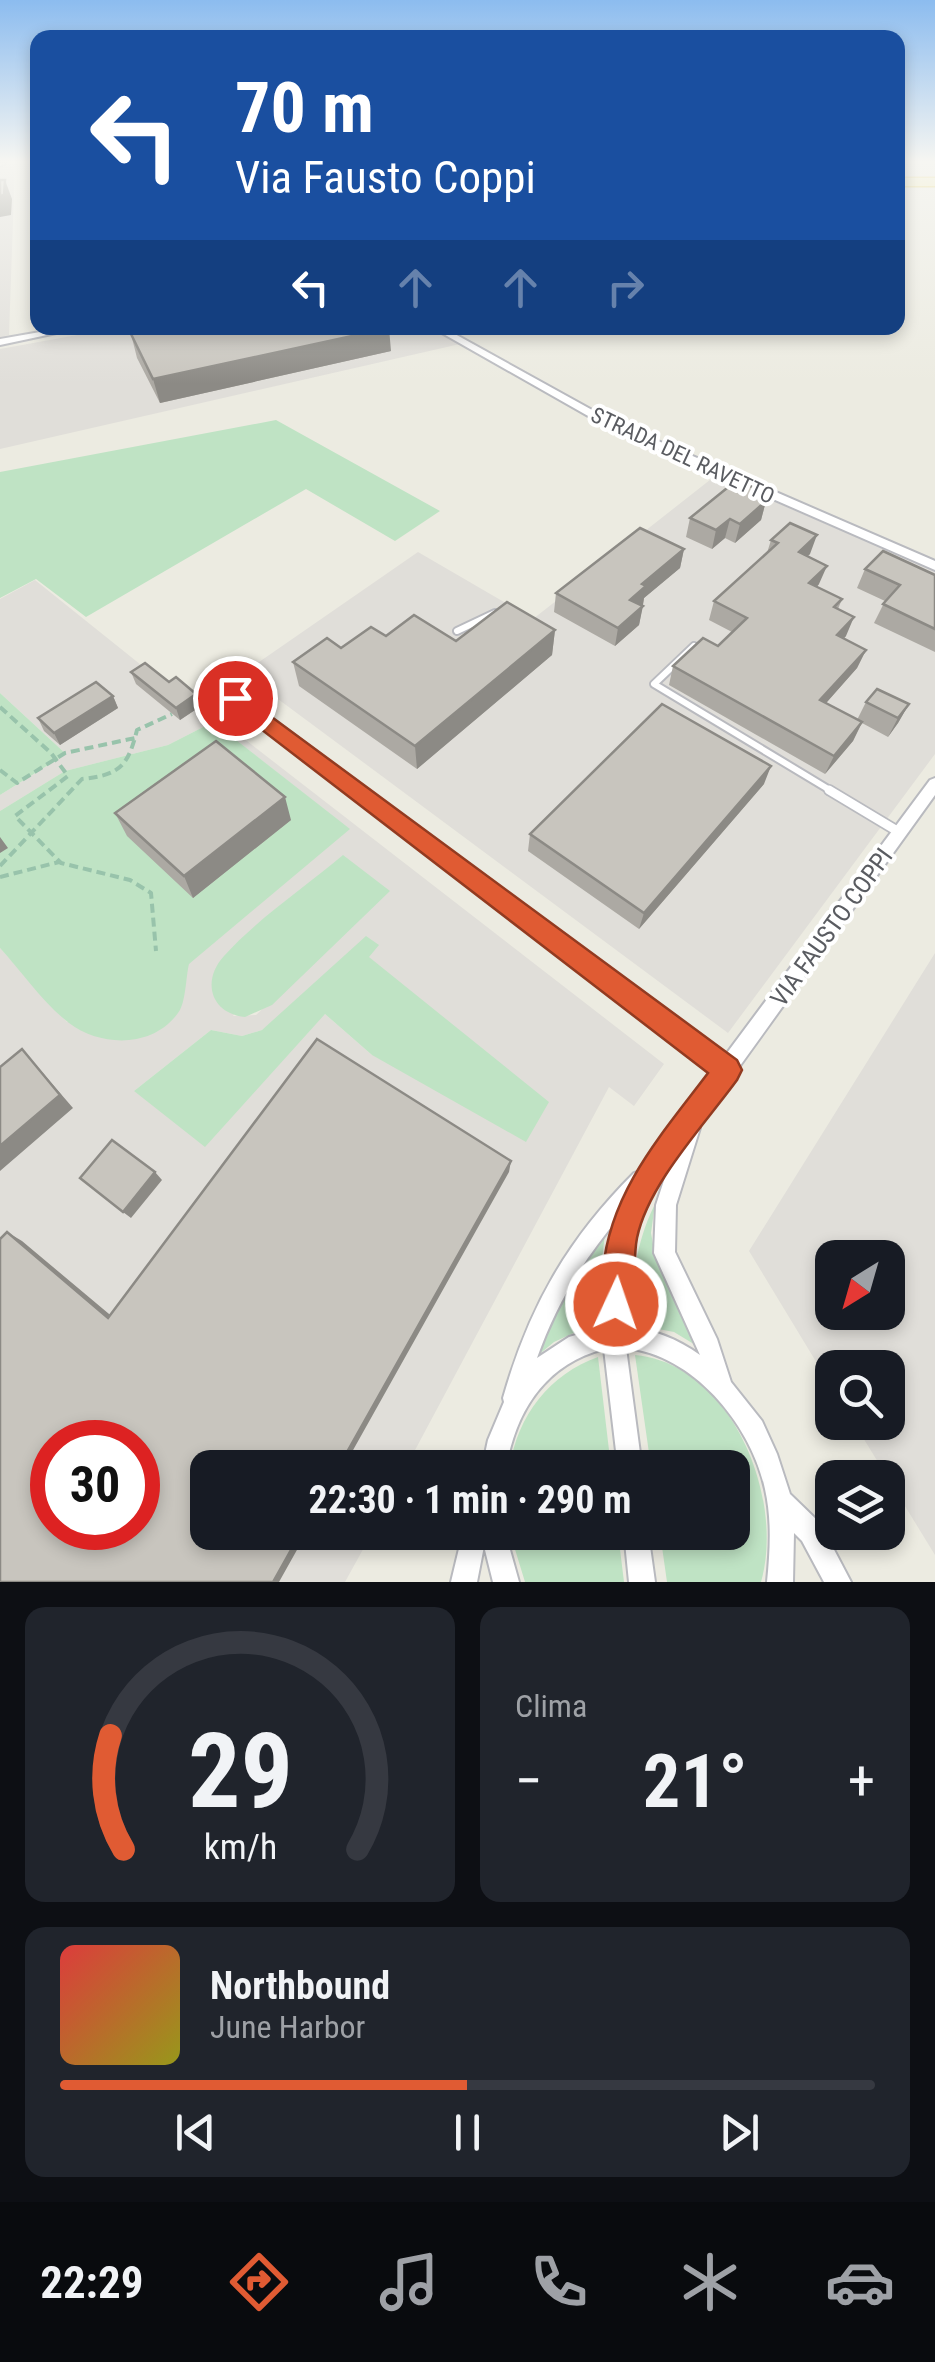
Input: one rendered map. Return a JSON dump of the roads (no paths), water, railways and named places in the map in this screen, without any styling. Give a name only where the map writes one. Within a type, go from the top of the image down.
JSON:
[{"type":"street","points":[[0,342],[38,335]]},
{"type":"street","name":"STRADA DEL RAVETTO","points":[[451,335],[608,423],[935,566]]},
{"type":"street","points":[[209,712],[256,683]]},
{"type":"street","points":[[235,698],[728,1070]]},
{"type":"street","name":"VIA FAUSTO COPPI","points":[[628,1450],[616,1336],[616,1272],[622,1238],[636,1200],[655,1167],[935,784]]},
{"type":"street","points":[[695,1114],[666,1205],[664,1254],[710,1347],[720,1383]]},
{"type":"street","name":"VIA FAUSTO COPPI","points":[[499,1450],[526,1349],[572,1258],[604,1216],[655,1167]]},
{"type":"street","name":"VIA FAUSTO COPPI","points":[[510,1413],[532,1378],[552,1359],[594,1340],[616,1336],[668,1346],[720,1383],[748,1417],[769,1461],[780,1501],[784,1538],[780,1582]]},
{"type":"street","points":[[780,1501],[811,1532],[838,1582]]},
{"type":"street","points":[[464,1582],[471,1550]]},
{"type":"street","points":[[498,1550],[506,1582]]},
{"type":"street","points":[[638,1550],[642,1582]]},
{"type":"lane","points":[[457,631],[499,611]]},
{"type":"lane","points":[[694,646],[654,684],[900,832]]}]
